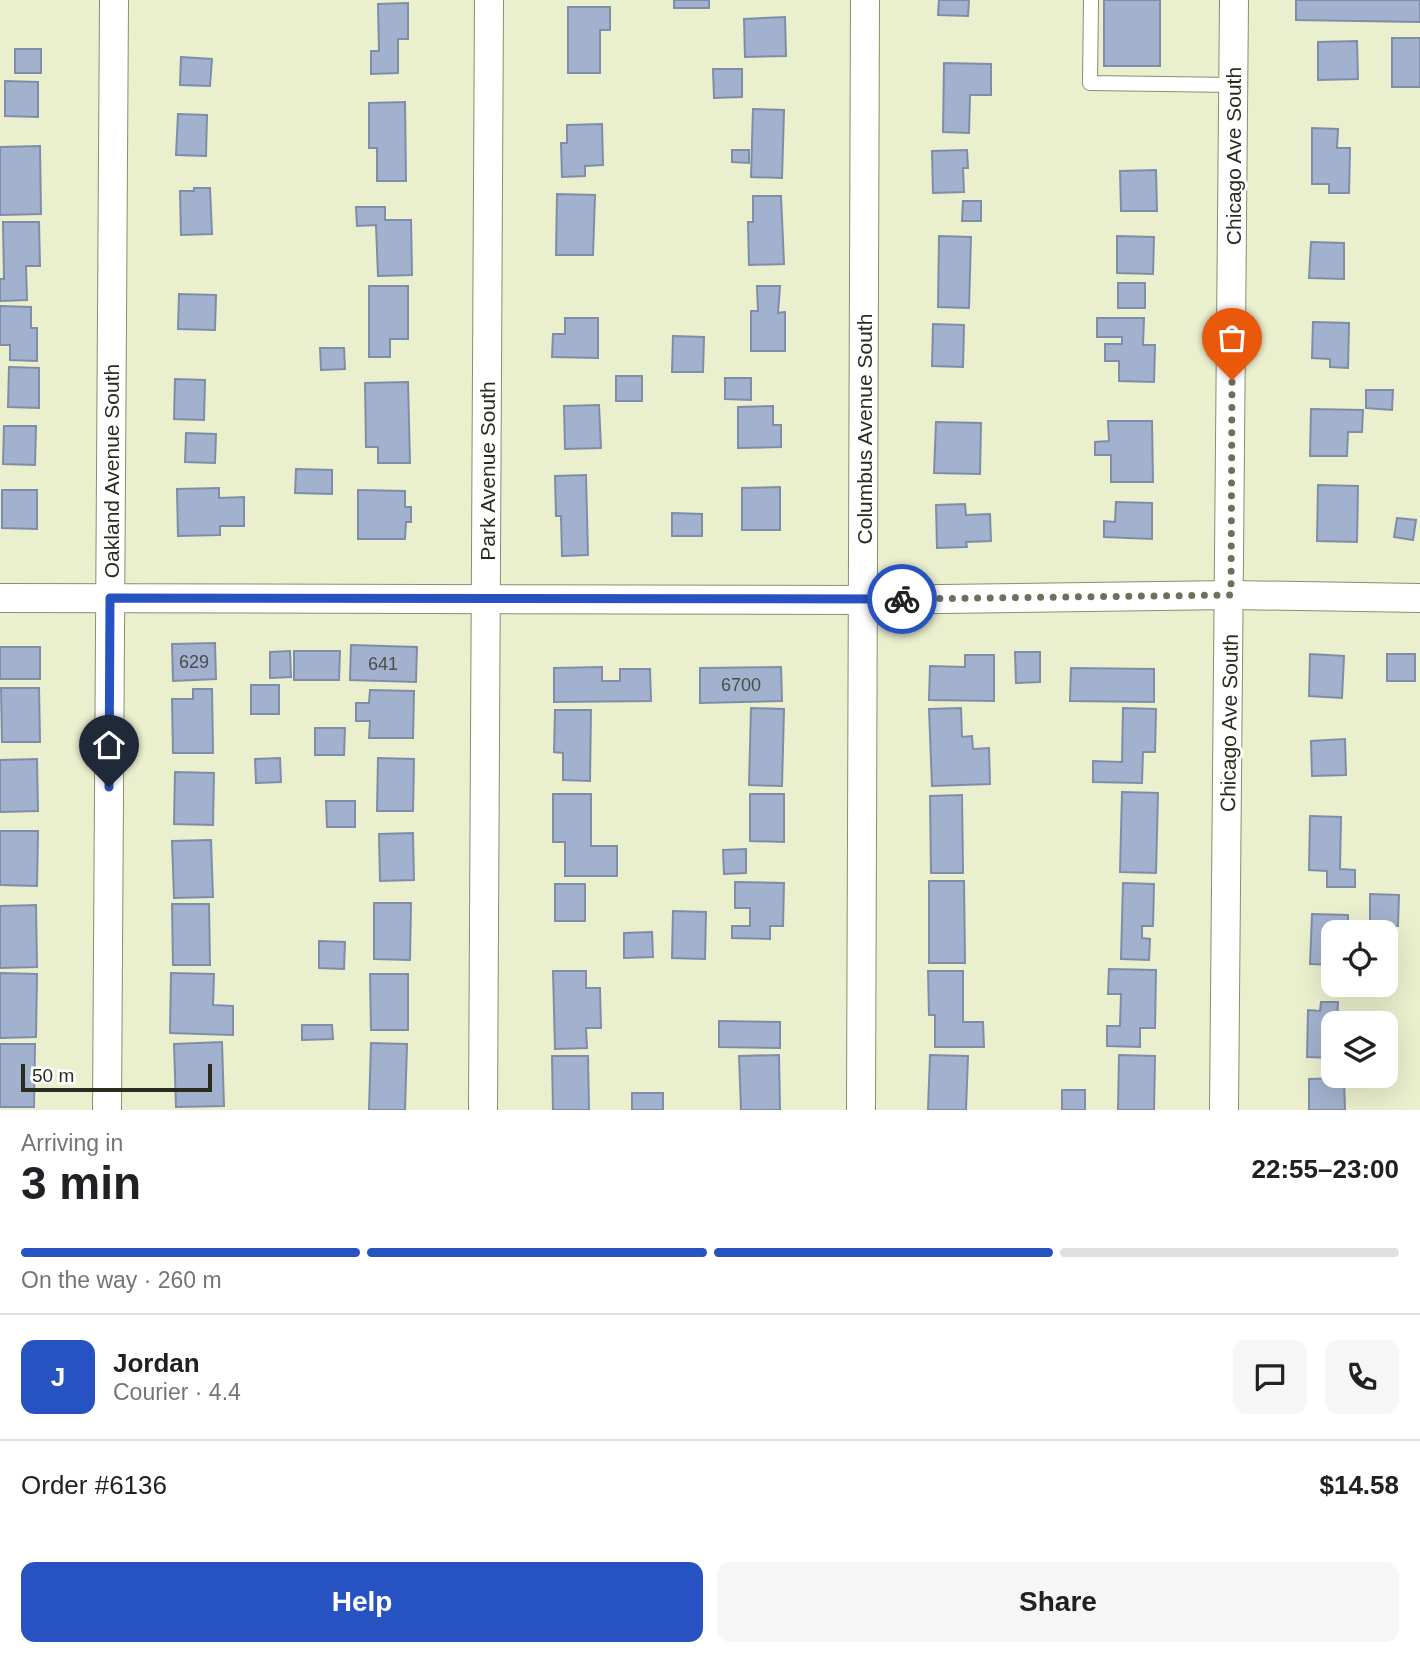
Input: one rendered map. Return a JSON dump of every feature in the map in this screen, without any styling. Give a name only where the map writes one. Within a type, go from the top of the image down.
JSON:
[{"type":"street","name":"Oakland Avenue South","points":[[107,1110],[114,0]]},
{"type":"street","name":"Park Avenue South","points":[[483,1110],[489,0]]},
{"type":"street","name":"Columbus Avenue South","points":[[861,1110],[865,0]]},
{"type":"street","name":"Chicago Ave South","points":[[1224,1110],[1231,595],[1234,0]]},
{"type":"street","points":[[0,598],[864,600],[1231,595],[1420,598]]},
{"type":"lane","points":[[1091,0],[1090,83],[1234,85]]},
{"type":"building","points":[[674,0],[709,0],[709,8],[674,8]]},
{"type":"building","points":[[939,0],[969,0],[968,16],[938,15]]},
{"type":"building","points":[[1104,0],[1160,0],[1160,66],[1104,66]]},
{"type":"building","points":[[1296,0],[1420,0],[1420,22],[1296,20]]},
{"type":"building","points":[[408,3],[408,39],[398,39],[398,73],[371,74],[371,51],[379,51],[378,4]]},
{"type":"building","points":[[568,7],[610,7],[610,30],[600,30],[600,73],[568,73]]},
{"type":"building","points":[[785,17],[786,56],[745,57],[744,19]]},
{"type":"building","points":[[1392,38],[1420,38],[1420,87],[1392,87]]},
{"type":"building","points":[[1357,41],[1358,79],[1318,80],[1318,42]]},
{"type":"building","points":[[15,49],[41,49],[41,73],[15,73]]},
{"type":"building","points":[[181,57],[212,59],[210,86],[180,85]]},
{"type":"building","points":[[944,63],[991,64],[991,95],[970,95],[969,133],[943,132]]},
{"type":"building","points":[[713,69],[742,69],[742,97],[714,98]]},
{"type":"building","points":[[5,81],[38,82],[38,117],[5,116]]},
{"type":"building","points":[[405,102],[406,181],[377,181],[377,148],[369,148],[369,103]]},
{"type":"building","points":[[753,109],[784,110],[782,178],[751,177]]},
{"type":"building","points":[[178,114],[207,115],[206,156],[176,155]]},
{"type":"building","points":[[602,124],[603,165],[585,166],[585,176],[562,177],[561,143],[567,143],[567,125]]},
{"type":"building","points":[[1312,128],[1338,129],[1337,148],[1350,148],[1349,193],[1329,193],[1329,184],[1312,184]]},
{"type":"building","points":[[40,146],[41,214],[0,215],[0,147]]},
{"type":"building","points":[[732,150],[749,150],[749,163],[732,162]]},
{"type":"building","points":[[967,150],[968,168],[963,168],[964,192],[933,193],[932,151]]},
{"type":"building","points":[[1156,170],[1157,211],[1121,211],[1120,171]]},
{"type":"building","points":[[194,188],[210,188],[212,234],[181,235],[180,191],[194,191]]},
{"type":"building","points":[[557,194],[595,195],[593,255],[556,255]]},
{"type":"building","points":[[753,196],[781,196],[784,264],[749,265],[748,222],[753,222]]},
{"type":"building","points":[[963,201],[981,201],[981,221],[962,221]]},
{"type":"building","points":[[356,207],[385,207],[385,220],[411,220],[412,275],[378,276],[376,225],[357,226]]},
{"type":"building","points":[[3,222],[39,222],[40,266],[26,266],[27,300],[0,301],[0,279],[4,279]]},
{"type":"building","points":[[939,236],[971,237],[969,308],[938,307]]},
{"type":"building","points":[[1117,236],[1154,237],[1153,274],[1117,273]]},
{"type":"building","points":[[1311,242],[1344,243],[1344,279],[1309,278]]},
{"type":"building","points":[[1118,283],[1145,283],[1145,308],[1118,308]]},
{"type":"building","points":[[369,286],[408,286],[408,339],[390,339],[390,357],[369,357]]},
{"type":"building","points":[[757,286],[780,286],[778,313],[785,312],[785,351],[751,351],[751,311],[758,311]]},
{"type":"building","points":[[179,294],[216,295],[215,330],[178,329]]},
{"type":"building","points":[[0,306],[31,307],[31,328],[37,328],[37,361],[10,360],[10,345],[0,345]]},
{"type":"building","points":[[565,318],[598,318],[598,358],[552,357],[553,334],[565,334]]},
{"type":"building","points":[[1097,318],[1144,318],[1143,345],[1155,345],[1154,382],[1119,381],[1119,361],[1105,361],[1105,344],[1122,344],[1122,337],[1097,337]]},
{"type":"building","points":[[1313,322],[1349,323],[1348,368],[1330,367],[1330,359],[1312,358]]},
{"type":"building","points":[[933,324],[964,325],[963,367],[932,366]]},
{"type":"building","points":[[673,336],[704,337],[703,372],[672,372]]},
{"type":"building","points":[[320,348],[344,348],[345,369],[321,370]]},
{"type":"building","points":[[9,367],[39,368],[39,408],[8,407]]},
{"type":"building","points":[[616,376],[642,376],[642,401],[616,401]]},
{"type":"building","points":[[725,378],[751,378],[751,400],[725,399]]},
{"type":"building","points":[[175,379],[205,380],[204,420],[174,419]]},
{"type":"building","points":[[408,382],[410,463],[378,463],[378,447],[366,447],[365,383]]},
{"type":"building","points":[[1366,390],[1393,390],[1392,410],[1366,408]]},
{"type":"building","points":[[599,405],[601,448],[565,449],[564,406]]},
{"type":"building","points":[[773,406],[773,425],[781,425],[781,447],[738,448],[738,407]]},
{"type":"building","points":[[1311,409],[1363,410],[1362,432],[1348,432],[1347,456],[1310,456]]},
{"type":"building","points":[[1108,421],[1152,421],[1153,482],[1111,482],[1111,455],[1095,455],[1095,442],[1109,441]]},
{"type":"building","points":[[936,422],[981,423],[980,474],[934,473]]},
{"type":"building","points":[[4,426],[36,426],[35,465],[3,464]]},
{"type":"building","points":[[186,433],[216,434],[215,463],[185,462]]},
{"type":"building","points":[[296,469],[332,470],[332,494],[295,493]]},
{"type":"building","points":[[586,475],[588,555],[562,556],[561,516],[556,516],[555,476]]},
{"type":"building","points":[[1318,485],[1358,486],[1357,542],[1317,541]]},
{"type":"building","points":[[780,487],[780,530],[742,530],[742,488]]},
{"type":"building","points":[[219,488],[219,498],[244,497],[244,526],[220,526],[220,535],[178,536],[177,489]]},
{"type":"building","points":[[2,490],[37,490],[37,529],[2,528]]},
{"type":"building","points":[[358,490],[405,491],[405,507],[411,507],[411,522],[406,522],[405,539],[358,539]]},
{"type":"building","points":[[1116,502],[1152,503],[1152,539],[1104,537],[1104,521],[1115,522]]},
{"type":"building","points":[[965,504],[966,515],[990,514],[991,541],[966,542],[967,547],[937,548],[936,505]]},
{"type":"building","points":[[672,513],[702,514],[702,536],[672,536]]},
{"type":"building","points":[[1397,518],[1416,520],[1413,540],[1394,537]]},
{"type":"building","points":[[215,643],[216,679],[173,681],[172,644]]},
{"type":"building","points":[[351,645],[417,647],[416,682],[350,680]]},
{"type":"building","points":[[0,647],[40,647],[40,679],[0,679]]},
{"type":"building","points":[[290,651],[291,677],[270,678],[270,652]]},
{"type":"building","points":[[294,651],[340,651],[339,680],[294,680]]},
{"type":"building","points":[[1015,652],[1040,652],[1040,682],[1016,683]]},
{"type":"building","points":[[1310,654],[1344,656],[1342,698],[1309,696]]},
{"type":"building","points":[[1387,654],[1415,654],[1415,681],[1387,681]]},
{"type":"building","points":[[965,655],[994,655],[994,701],[929,700],[930,666],[965,667]]},
{"type":"building","points":[[602,667],[602,681],[620,681],[620,669],[650,669],[651,701],[554,702],[554,668]]},
{"type":"building","points":[[781,667],[782,701],[700,703],[700,668]]},
{"type":"building","points":[[1071,668],[1154,669],[1154,702],[1070,701]]},
{"type":"building","points":[[251,685],[279,685],[279,714],[251,714]]},
{"type":"building","points":[[1,688],[39,688],[40,742],[2,742]]},
{"type":"building","points":[[193,689],[212,689],[213,753],[173,753],[172,699],[193,699]]},
{"type":"building","points":[[370,690],[414,691],[413,738],[369,738],[370,721],[356,721],[356,703],[369,703]]},
{"type":"building","points":[[751,708],[784,709],[782,786],[749,785]]},
{"type":"building","points":[[961,708],[962,737],[972,736],[973,749],[989,748],[990,784],[932,786],[929,709]]},
{"type":"building","points":[[1123,708],[1156,709],[1155,752],[1143,752],[1142,783],[1093,782],[1093,761],[1122,762]]},
{"type":"building","points":[[555,710],[591,710],[590,781],[563,780],[563,753],[554,752]]},
{"type":"building","points":[[315,728],[345,728],[344,755],[315,755]]},
{"type":"building","points":[[1345,739],[1346,775],[1312,776],[1311,741]]},
{"type":"building","points":[[280,758],[281,782],[256,783],[255,759]]},
{"type":"building","points":[[378,758],[414,759],[413,811],[377,811]]},
{"type":"building","points":[[37,759],[38,811],[0,812],[0,760]]},
{"type":"building","points":[[175,772],[214,773],[213,825],[174,824]]},
{"type":"building","points":[[1122,792],[1158,793],[1156,873],[1120,872]]},
{"type":"building","points":[[553,794],[591,794],[591,846],[617,846],[617,876],[565,876],[565,842],[553,842]]},
{"type":"building","points":[[750,794],[784,794],[784,842],[750,841]]},
{"type":"building","points":[[962,795],[963,873],[931,873],[930,796]]},
{"type":"building","points":[[326,801],[355,801],[355,827],[327,827]]},
{"type":"building","points":[[1310,816],[1341,817],[1340,869],[1355,870],[1355,887],[1327,887],[1327,871],[1309,870]]},
{"type":"building","points":[[0,831],[38,831],[37,886],[0,885]]},
{"type":"building","points":[[413,833],[414,880],[380,881],[379,834]]},
{"type":"building","points":[[211,840],[213,897],[174,898],[172,841]]},
{"type":"building","points":[[746,849],[746,873],[724,874],[723,850]]},
{"type":"building","points":[[929,881],[964,881],[965,963],[929,963]]},
{"type":"building","points":[[735,882],[784,883],[783,926],[770,926],[770,939],[732,938],[732,926],[750,926],[750,908],[735,908]]},
{"type":"building","points":[[1123,883],[1154,884],[1153,926],[1142,926],[1142,938],[1150,939],[1149,960],[1121,959]]},
{"type":"building","points":[[555,884],[585,884],[585,921],[555,921]]},
{"type":"building","points":[[1370,894],[1399,895],[1398,926],[1398,920],[1370,920]]},
{"type":"building","points":[[374,903],[411,903],[410,960],[374,959]]},
{"type":"building","points":[[172,904],[209,904],[210,965],[173,965]]},
{"type":"building","points":[[36,905],[37,967],[0,968],[0,906]]},
{"type":"building","points":[[673,911],[706,912],[705,959],[672,958]]},
{"type":"building","points":[[1312,914],[1348,915],[1348,920],[1321,920],[1321,964],[1310,964]]},
{"type":"building","points":[[652,932],[653,957],[624,958],[624,933]]},
{"type":"building","points":[[319,941],[345,942],[344,969],[319,968]]},
{"type":"building","points":[[1109,969],[1156,970],[1155,1028],[1140,1028],[1140,1047],[1107,1046],[1107,1026],[1120,1026],[1121,994],[1108,994]]},
{"type":"building","points":[[553,971],[586,971],[586,988],[600,988],[601,1028],[586,1028],[587,1048],[555,1049]]},
{"type":"building","points":[[928,971],[963,971],[963,1022],[983,1022],[984,1047],[935,1047],[935,1015],[929,1015]]},
{"type":"building","points":[[0,973],[37,974],[36,1037],[0,1038]]},
{"type":"building","points":[[171,973],[214,974],[213,1005],[233,1006],[233,1035],[170,1033]]},
{"type":"building","points":[[370,974],[408,974],[408,1030],[371,1030]]},
{"type":"building","points":[[1321,1002],[1338,1002],[1338,1011],[1321,1011],[1321,1058],[1307,1057],[1308,1010],[1320,1011]]},
{"type":"building","points":[[719,1021],[780,1022],[780,1048],[719,1047]]},
{"type":"building","points":[[302,1025],[332,1025],[333,1039],[302,1040]]},
{"type":"building","points":[[222,1042],[224,1106],[176,1107],[174,1044]]},
{"type":"building","points":[[371,1043],[407,1044],[405,1110],[369,1110]]},
{"type":"building","points":[[0,1044],[35,1044],[34,1107],[0,1107]]},
{"type":"building","points":[[779,1055],[780,1110],[741,1110],[739,1056]]},
{"type":"building","points":[[930,1055],[968,1056],[966,1110],[928,1110]]},
{"type":"building","points":[[1119,1055],[1155,1056],[1154,1110],[1118,1110]]},
{"type":"building","points":[[552,1056],[588,1056],[589,1110],[553,1110]]},
{"type":"building","points":[[1309,1079],[1321,1079],[1321,1088],[1344,1088],[1345,1110],[1309,1110]]},
{"type":"building","points":[[1062,1090],[1085,1090],[1085,1110],[1062,1110]]},
{"type":"building","points":[[632,1093],[663,1093],[663,1110],[632,1110]]},
{"type":"way so far","points":[[902,599],[1231,595],[1232,380]]},
{"type":"route","points":[[109,787],[110,598],[902,599]]}]
